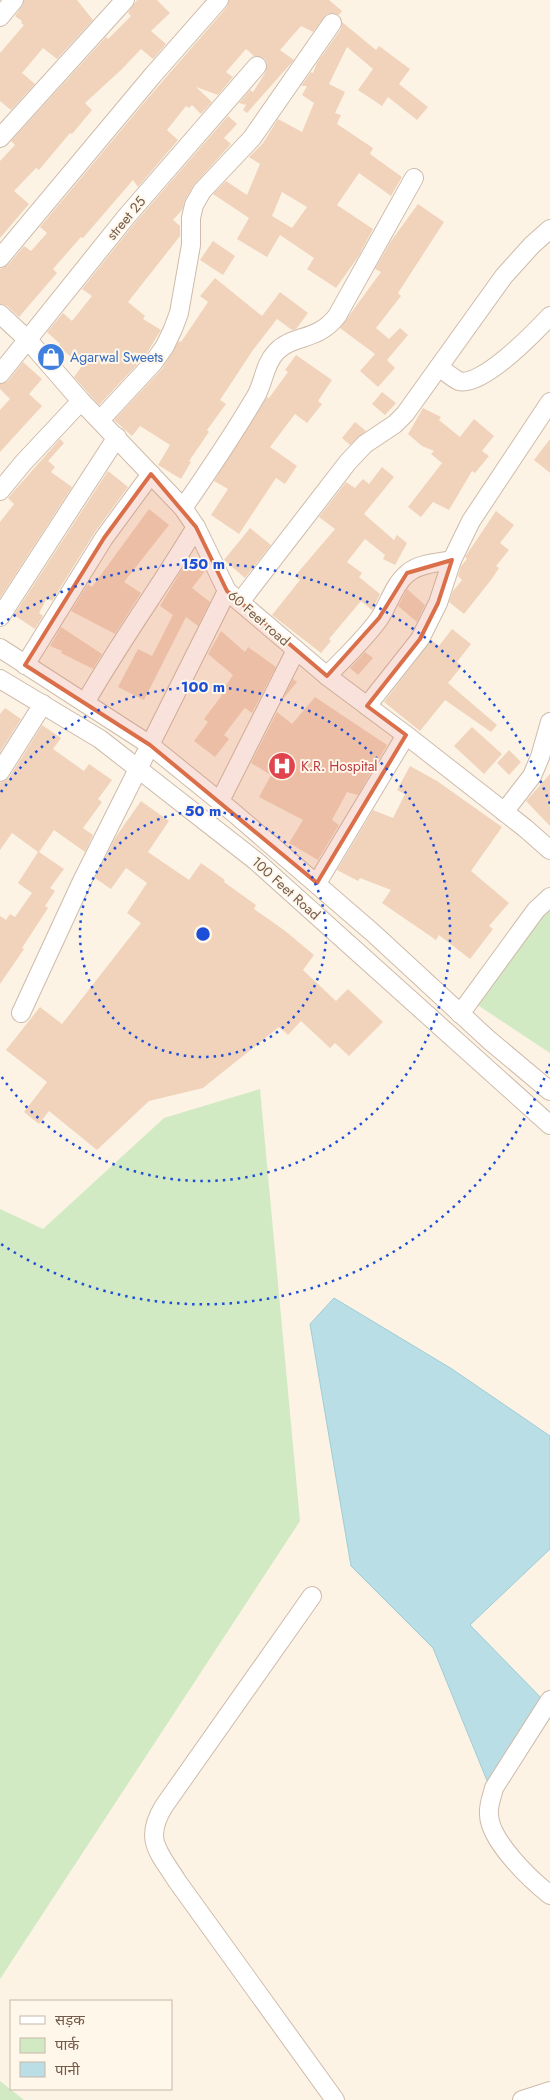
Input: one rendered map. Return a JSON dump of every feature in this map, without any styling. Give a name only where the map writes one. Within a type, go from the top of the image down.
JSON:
[{"type":"street","points":[[0,17],[14,0]]},
{"type":"street","points":[[0,138],[125,0]]},
{"type":"street","points":[[0,258],[176,48],[219,0]]},
{"type":"street","points":[[100,420],[153,363],[173,330],[179,313],[190,254],[191,218],[194,205],[202,191],[252,138],[332,23]]},
{"type":"street","name":"street 25","points":[[0,374],[126,217],[257,66]]},
{"type":"street","points":[[183,508],[257,394],[268,363],[277,351],[286,345],[326,329],[337,316],[414,178]]},
{"type":"street","points":[[21,1013],[82,881],[138,768],[233,596],[365,444],[395,424],[405,414],[504,276],[532,245],[550,230]]},
{"type":"street","name":"60 Feet road","points":[[0,314],[28,340],[81,400],[183,508],[196,527],[233,596],[326,676],[406,735],[550,850]]},
{"type":"street","points":[[439,367],[459,381],[468,381],[487,372],[511,355],[550,316]]},
{"type":"street","points":[[0,491],[81,400]]},
{"type":"street","points":[[367,706],[420,638],[438,603],[452,560],[471,521],[550,402]]},
{"type":"street","points":[[0,617],[117,437]]},
{"type":"street","points":[[26,665],[104,538],[151,474]]},
{"type":"street","points":[[85,703],[111,657],[144,611],[196,527]]},
{"type":"street","points":[[326,676],[362,640],[379,618],[407,573],[418,567],[452,560]]},
{"type":"street","name":"100 Feet Road","points":[[0,648],[150,745],[316,883],[489,1040],[550,1091]]},
{"type":"street","points":[[220,802],[296,650]]},
{"type":"street","name":"100 Feet Road","points":[[0,679],[100,738],[256,861],[550,1125]]},
{"type":"street","points":[[0,772],[43,704]]},
{"type":"street","points":[[504,812],[532,776],[540,757],[550,722]]},
{"type":"street","points":[[316,883],[406,735]]},
{"type":"street","points":[[460,1014],[536,910],[550,897]]},
{"type":"street","points":[[312,1596],[164,1806],[157,1817],[153,1834],[154,1843],[177,1882],[335,2100]]},
{"type":"street","points":[[550,1700],[494,1788],[489,1804],[489,1816],[500,1844],[550,1895]]},
{"type":"street","points":[[522,2100],[550,2091]]},
{"type":"highlighted area","points":[[151,474],[196,527],[227,591],[327,676],[379,618],[407,573],[452,560],[438,603],[420,639],[367,706],[406,735],[317,883],[150,745],[25,665],[104,538]]},
{"type":"green space","points":[[550,901],[550,1053],[464,996]]},
{"type":"green space","points":[[260,1089],[300,1521],[0,1979],[0,1209],[43,1229],[164,1118]]},
{"type":"green space","points":[[0,2081],[24,2100],[0,2100]]},
{"type":"water","points":[[334,1298],[452,1369],[550,1436],[550,1549],[470,1625],[550,1707],[488,1783],[433,1648],[351,1566],[310,1324]]},
{"type":"building","points":[[24,0],[77,0],[93,20],[57,59],[43,48],[22,73],[35,84],[11,110],[0,101],[0,53],[24,25],[15,16]]},
{"type":"building","points":[[137,0],[157,0],[170,13],[151,31],[166,44],[153,59],[141,49],[85,103],[92,110],[39,170],[36,168],[14,191],[29,204],[0,238],[0,161],[15,145],[11,141],[106,37],[108,39],[131,16],[128,13]]},
{"type":"building","points":[[229,0],[329,0],[342,11],[339,15],[327,14],[313,32],[301,26],[280,50],[294,60],[247,113],[243,110],[246,105],[239,103],[250,90],[253,92],[265,73],[267,63],[264,58],[254,56],[246,49],[226,72],[233,77],[218,95],[196,87],[212,102],[201,114],[192,105],[189,108],[186,106],[167,130],[178,140],[138,187],[133,180],[83,238],[81,237],[53,269],[57,273],[19,317],[7,306],[0,304],[0,269],[8,265],[24,246],[31,251],[47,233],[40,227],[227,7]]},
{"type":"building","points":[[342,22],[376,50],[379,46],[410,69],[399,84],[428,107],[417,120],[388,97],[382,106],[358,90],[373,69],[347,47],[329,84],[345,92],[335,113],[341,115],[337,124],[373,148],[370,154],[402,177],[391,196],[359,173],[337,205],[373,229],[358,257],[336,288],[307,269],[314,258],[280,235],[267,257],[237,239],[249,218],[213,194],[226,181],[247,195],[260,164],[249,157],[263,143],[278,119],[302,132],[314,103],[302,95],[307,86],[301,86],[311,72],[313,73],[317,63],[341,29]],"holes":[[[282,192],[307,207],[292,228],[272,216]]]},
{"type":"building","points":[[228,116],[237,124],[224,138],[231,144],[193,186],[182,210],[173,220],[180,226],[180,236],[128,302],[145,316],[143,319],[161,330],[145,356],[99,405],[74,377],[82,366],[58,346],[60,344],[47,332],[63,313],[72,321],[92,296],[82,289],[134,224]]},
{"type":"building","points":[[418,204],[444,222],[398,293],[401,296],[376,328],[389,339],[400,328],[408,335],[387,360],[395,368],[378,387],[360,371],[375,354],[340,328],[381,272],[375,269],[391,241]]},
{"type":"building","points":[[213,241],[235,256],[223,275],[200,260]]},
{"type":"building","points":[[215,278],[262,316],[280,292],[308,313],[296,329],[292,330],[277,319],[253,350],[220,400],[226,404],[207,430],[209,432],[189,461],[191,462],[181,479],[158,465],[170,445],[140,426],[132,436],[114,420],[162,369],[179,341],[181,342],[208,302],[200,296]]},
{"type":"building","points":[[296,355],[332,380],[318,401],[322,404],[307,423],[295,414],[270,447],[297,466],[285,484],[276,478],[239,534],[211,515],[228,489],[214,481],[267,397],[269,398],[288,372],[285,370]]},
{"type":"building","points":[[23,362],[42,379],[29,394],[42,406],[0,452],[0,410],[10,399],[0,389],[0,384],[8,381]]},
{"type":"building","points":[[382,392],[396,403],[385,415],[372,404]]},
{"type":"building","points":[[423,408],[441,417],[439,420],[460,437],[474,419],[494,436],[482,451],[489,456],[475,473],[472,471],[449,510],[433,502],[421,517],[408,507],[442,463],[431,454],[434,451],[422,446],[408,434]]},
{"type":"building","points":[[355,422],[366,431],[350,445],[342,438]]},
{"type":"building","points":[[60,439],[64,443],[48,461],[55,467],[51,472],[72,487],[0,598],[0,522],[14,504],[8,498]]},
{"type":"building","points":[[550,439],[550,473],[534,460]]},
{"type":"building","points":[[382,467],[394,477],[364,514],[394,540],[397,535],[407,543],[395,565],[383,559],[385,555],[365,539],[347,562],[362,573],[359,577],[380,594],[372,610],[361,601],[329,639],[331,641],[321,653],[272,615],[300,580],[295,576],[335,529],[319,517],[346,482],[355,488],[363,479],[369,484]]},
{"type":"building","points":[[108,471],[128,487],[95,532],[52,601],[47,598],[39,613],[43,616],[35,629],[14,615]]},
{"type":"building","points":[[149,509],[169,525],[124,582],[141,593],[115,634],[71,611],[88,584],[92,587]]},
{"type":"building","points":[[496,511],[514,525],[500,543],[509,550],[496,566],[499,568],[491,580],[464,614],[449,602],[453,591],[462,580],[458,576],[461,566],[467,559],[465,557]]},
{"type":"building","points":[[250,528],[271,545],[245,578],[224,560]]},
{"type":"building","points":[[190,556],[203,566],[205,571],[192,588],[210,602],[198,626],[186,617],[144,700],[118,687],[138,649],[152,656],[173,615],[160,606]]},
{"type":"building","points":[[407,589],[425,605],[417,622],[398,606]]},
{"type":"building","points":[[61,627],[102,654],[93,669],[50,646]]},
{"type":"building","points":[[452,629],[471,644],[457,662],[462,666],[448,683],[497,725],[491,732],[445,700],[420,731],[384,702],[431,640],[439,646]]},
{"type":"building","points":[[221,631],[245,652],[248,647],[276,667],[252,713],[245,708],[243,710],[224,735],[229,739],[215,757],[194,741],[208,722],[204,719],[222,695],[220,694],[233,675],[208,654]]},
{"type":"building","points":[[365,652],[373,658],[358,675],[350,668]]},
{"type":"building","points":[[293,679],[297,682],[282,700]]},
{"type":"building","points":[[315,697],[387,745],[358,795],[347,792],[332,820],[339,825],[318,860],[289,843],[303,820],[259,797],[271,775],[251,763],[277,712],[292,724]]},
{"type":"building","points":[[5,708],[21,719],[0,752],[0,714]]},
{"type":"building","points":[[42,725],[61,738],[53,749],[84,771],[89,764],[112,780],[98,799],[102,802],[83,828],[93,835],[85,852],[54,830],[39,852],[64,869],[50,888],[55,891],[45,906],[48,908],[22,948],[24,949],[0,984],[0,916],[6,920],[10,914],[15,917],[32,893],[18,883],[38,852],[12,833],[0,850],[0,783],[9,778]]},
{"type":"building","points":[[472,727],[502,754],[484,774],[454,746]]},
{"type":"building","points":[[509,750],[521,762],[509,775],[497,763]]},
{"type":"building","points":[[410,766],[437,781],[502,827],[471,871],[509,903],[489,926],[493,929],[470,959],[439,935],[436,940],[382,903],[391,890],[360,878],[358,881],[337,870],[373,810],[393,818],[405,794],[397,790]]},
{"type":"building","points":[[550,774],[550,826],[526,801]]},
{"type":"building","points":[[141,801],[169,821],[148,852],[189,880],[201,863],[225,880],[224,882],[256,905],[254,909],[284,930],[314,955],[303,970],[336,1001],[348,989],[383,1022],[349,1056],[335,1043],[330,1048],[301,1021],[288,1035],[279,1027],[203,1088],[149,1101],[97,1150],[49,1111],[39,1124],[24,1112],[47,1082],[6,1050],[40,1007],[62,1024],[141,923],[127,913],[147,883],[126,868],[111,889],[95,878],[115,838]]},
{"type":"place","name":"Agarwal Sweets","points":[[51,357]]},
{"type":"place","name":"K.R. Hospital","points":[[282,766]]}]
